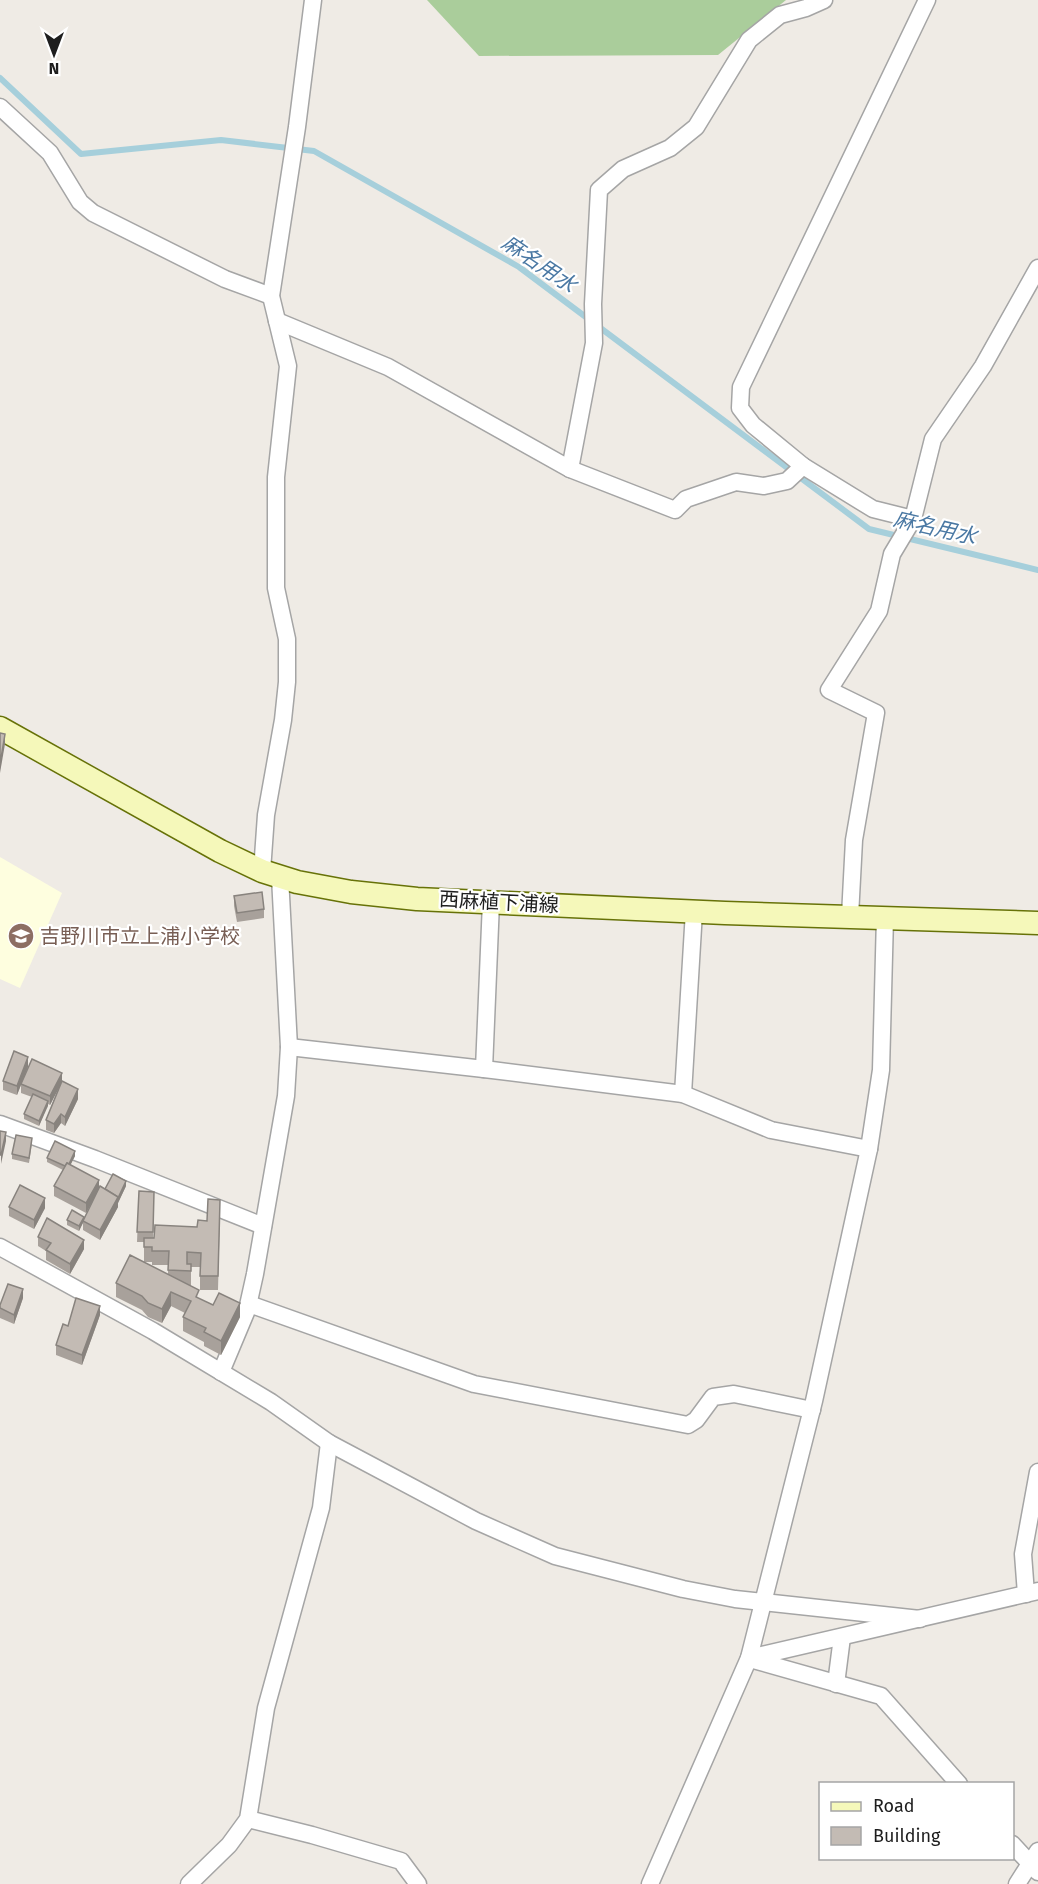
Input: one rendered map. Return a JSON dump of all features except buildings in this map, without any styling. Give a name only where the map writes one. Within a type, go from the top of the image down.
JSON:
[{"type":"main road","name":"西麻植下浦線","points":[[0,729],[220,851],[271,874],[297,882],[351,892],[417,898],[694,911],[1038,923]]},
{"type":"street","points":[[221,1372],[249,1304],[286,1096],[290,1047],[266,815],[283,720],[286,682],[286,639],[276,588],[276,477],[288,366],[271,296],[297,127],[313,0]]},
{"type":"street","points":[[570,469],[594,343],[593,304],[598,190],[623,169],[670,148],[696,127],[749,40],[780,15],[806,9],[824,0]]},
{"type":"street","points":[[913,519],[873,509],[803,466],[753,425],[740,408],[741,387],[927,0]]},
{"type":"street","points":[[0,107],[50,153],[80,202],[93,213],[225,279],[271,296]]},
{"type":"street","points":[[850,916],[854,840],[876,713],[829,690],[879,611],[892,554],[913,519],[933,439],[983,366],[1038,268]]},
{"type":"street","points":[[277,321],[388,367],[570,469],[675,510],[687,499],[736,482],[764,486],[787,481],[803,466]]},
{"type":"street","points":[[484,1069],[491,902]]},
{"type":"street","points":[[683,1094],[694,911]]},
{"type":"street","points":[[650,1884],[749,1659],[812,1410],[868,1149],[881,1070],[885,917]]},
{"type":"street","points":[[290,1047],[683,1094],[771,1130],[868,1149]]},
{"type":"street","points":[[0,1124],[263,1226]]},
{"type":"street","points":[[0,1247],[153,1331],[272,1402],[329,1443],[476,1521],[555,1556],[683,1589],[763,1602],[920,1618]]},
{"type":"street","points":[[249,1304],[474,1384],[688,1425],[696,1420],[713,1397],[734,1394],[812,1410]]},
{"type":"street","points":[[189,1884],[229,1845],[248,1819],[266,1708],[321,1508],[329,1443]]},
{"type":"street","points":[[749,1659],[1032,1592],[1023,1554],[1038,1472]]},
{"type":"street","points":[[836,1684],[842,1637]]},
{"type":"street","points":[[749,1659],[881,1696],[957,1782]]},
{"type":"street","points":[[248,1819],[312,1835],[401,1862],[418,1884]]},
{"type":"street","points":[[1014,1846],[1035,1862],[1017,1884]]},
{"type":"shaded area","name":"吉野川市立上浦小学校","points":[[0,857],[62,893],[20,988],[0,979]]},
{"type":"green space","points":[[427,0],[786,0],[718,55],[479,56]]},
{"type":"waterway","name":"麻名用水","points":[[0,78],[81,154],[221,140],[314,151],[519,267],[869,529],[1038,570]]},
{"type":"place","name":"吉野川市立上浦小学校","points":[[21,936]]}]
